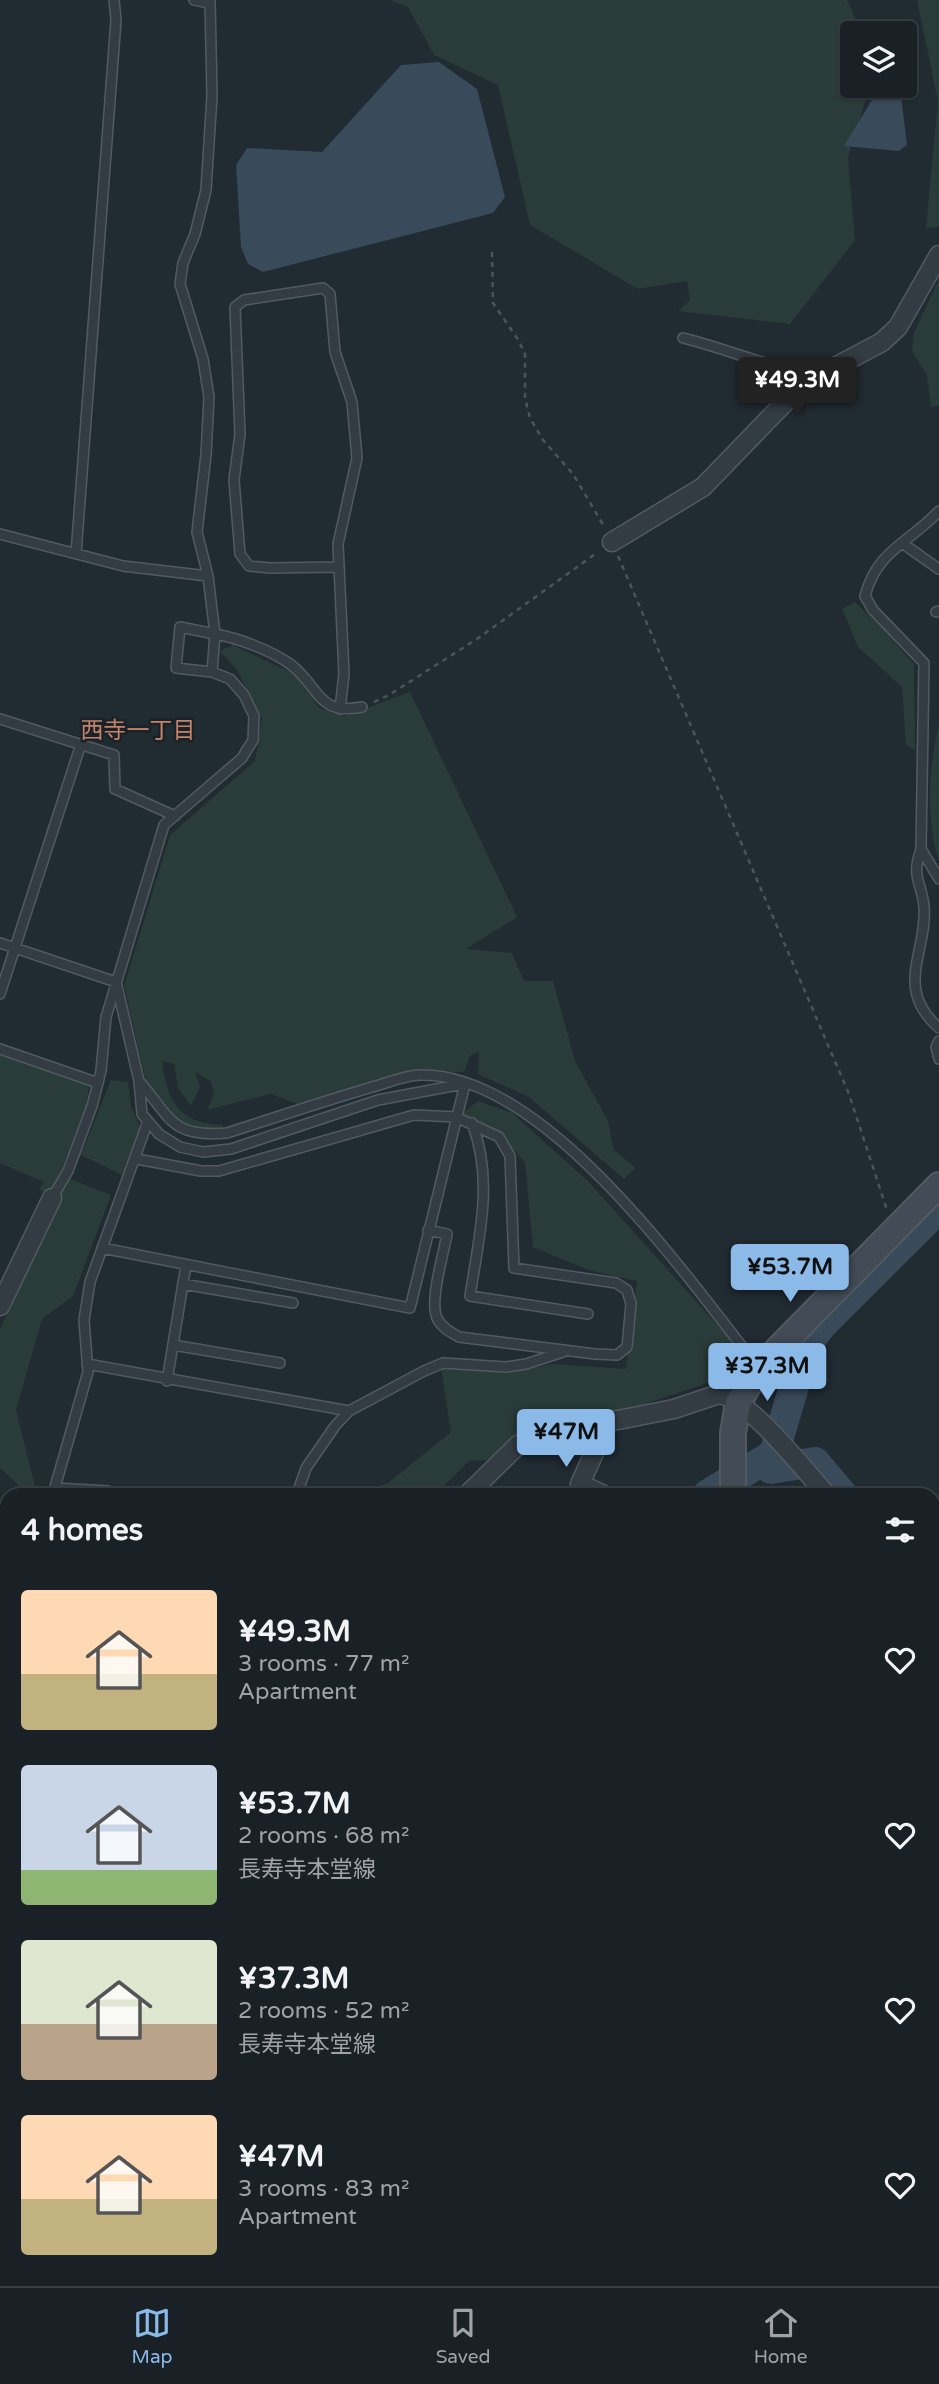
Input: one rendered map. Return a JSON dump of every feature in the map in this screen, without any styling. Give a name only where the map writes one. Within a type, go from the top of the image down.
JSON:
[{"type":"main road","points":[[733,1483],[733,1433],[738,1403],[759,1368],[939,1185]]},
{"type":"street","points":[[612,542],[703,487],[791,397],[818,376],[882,342],[898,327],[939,255]]},
{"type":"street","points":[[0,1306],[8,1269],[52,1198]]},
{"type":"street","points":[[474,1488],[518,1445],[559,1421],[609,1420],[674,1409],[719,1394],[738,1403],[771,1432],[821,1488]]},
{"type":"street","points":[[589,1488],[580,1484],[609,1420]]},
{"type":"lane","points":[[76,554],[116,20],[114,0]]},
{"type":"lane","points":[[194,0],[209,2],[212,96],[206,190],[195,234],[183,262],[180,284],[186,313],[203,359],[209,397],[206,455],[197,532],[208,576],[215,634],[212,672]]},
{"type":"lane","points":[[339,567],[249,566],[240,554],[234,480],[240,434],[235,307],[244,300],[323,288],[330,294],[335,352],[352,402],[357,458],[338,544],[344,674],[340,709]]},
{"type":"lane","points":[[683,338],[725,348],[788,371],[818,376]]},
{"type":"lane","points":[[939,511],[918,533],[884,555],[869,579],[865,596],[873,610],[924,663],[922,849],[916,880],[924,906],[916,963],[916,992],[930,1020],[939,1028]]},
{"type":"lane","points":[[0,534],[124,566],[208,576]]},
{"type":"lane","points":[[901,543],[939,569]]},
{"type":"lane","points":[[52,1198],[68,1171],[98,1083],[106,1017],[164,825],[242,758],[253,740],[254,716],[244,695],[230,679],[212,672],[176,668],[180,627],[249,644],[288,663],[331,708],[362,707]]},
{"type":"lane","points":[[0,719],[80,747],[114,755],[115,789],[175,816]]},
{"type":"lane","points":[[0,994],[80,747]]},
{"type":"lane","points":[[922,849],[939,879]]},
{"type":"lane","points":[[0,943],[116,982]]},
{"type":"lane","points":[[116,982],[139,1081],[140,1105],[159,1135],[180,1147],[204,1152],[231,1149],[378,1100],[465,1084]]},
{"type":"lane","points":[[939,1041],[936,1047],[939,1059]]},
{"type":"lane","points":[[0,1049],[98,1083]]},
{"type":"lane","points":[[139,1081],[169,1121],[203,1135],[227,1133],[419,1075],[482,1088],[514,1104],[563,1142],[606,1184],[759,1368]]},
{"type":"lane","points":[[102,1248],[410,1308],[465,1084]]},
{"type":"lane","points":[[137,1159],[219,1171],[414,1115],[456,1117],[472,1123],[499,1137],[510,1156],[514,1268],[616,1283],[627,1290],[631,1304],[626,1347],[617,1355],[568,1351],[459,1337],[446,1330],[436,1319],[434,1304],[447,1234],[428,1230]]},
{"type":"lane","points":[[55,1488],[87,1364],[84,1320],[90,1282],[137,1159],[148,1121]]},
{"type":"lane","points":[[472,1123],[482,1148],[485,1175],[484,1205],[470,1296],[588,1314]]},
{"type":"lane","points":[[167,1381],[186,1265]]},
{"type":"lane","points":[[183,1284],[293,1303]]},
{"type":"lane","points":[[173,1345],[280,1363]]},
{"type":"lane","points":[[299,1488],[306,1468],[335,1426],[349,1411],[443,1363],[506,1367],[568,1351]]},
{"type":"lane","points":[[87,1364],[167,1381],[349,1411]]},
{"type":"path","points":[[492,252],[493,303],[519,341],[524,354],[525,398],[530,418],[542,440],[573,474],[612,542],[849,1094],[881,1195],[896,1229]]},
{"type":"path","points":[[362,707],[389,695],[477,639],[612,542]]},
{"type":"green space","points":[[390,0],[847,0],[857,21],[840,21],[840,98],[866,98],[848,157],[855,240],[790,324],[678,311],[690,300],[687,281],[638,289],[530,225],[498,85],[434,55],[408,7]]},
{"type":"green space","points":[[917,0],[939,0],[939,227],[926,228],[938,101]]},
{"type":"green space","points":[[939,279],[939,405],[931,407],[927,375],[912,351],[914,333]]},
{"type":"green space","points":[[855,602],[914,664],[915,750],[906,745],[902,687],[858,647],[842,609]]},
{"type":"green space","points":[[233,645],[294,674],[319,708],[345,716],[410,692],[517,917],[466,949],[512,953],[524,981],[553,981],[575,1061],[608,1121],[614,1150],[636,1168],[624,1179],[529,1097],[478,1074],[479,1051],[470,1056],[464,1072],[418,1071],[297,1104],[271,1094],[207,1110],[214,1094],[211,1082],[195,1071],[200,1087],[191,1106],[178,1088],[174,1064],[162,1061],[167,1088],[178,1108],[196,1120],[223,1125],[221,1128],[198,1130],[163,1117],[145,1078],[124,986],[170,835],[255,761],[262,719],[237,670],[220,651]]},
{"type":"green space","points":[[939,724],[939,861],[932,828],[930,792]]},
{"type":"green space","points":[[0,1054],[89,1086],[86,1106],[56,1185],[44,1192],[39,1189],[44,1182],[0,1163]]},
{"type":"green space","points":[[111,1080],[128,1082],[131,1106],[140,1127],[122,1175],[81,1155]]},
{"type":"green space","points":[[478,1101],[512,1113],[588,1181],[747,1358],[725,1377],[621,1412],[551,1413],[501,1459],[469,1461],[442,1488],[373,1488],[388,1483],[451,1432],[441,1368],[523,1370],[553,1364],[626,1369],[637,1281],[588,1270],[533,1247],[525,1162],[493,1128],[462,1114]]},
{"type":"green space","points":[[68,1178],[111,1195],[73,1296],[42,1319],[16,1410],[37,1488],[20,1488],[0,1468],[0,1329]]},
{"type":"water","points":[[439,62],[477,89],[505,197],[493,213],[263,272],[248,264],[241,247],[236,165],[247,148],[322,152],[401,65]]},
{"type":"water","points":[[873,98],[901,98],[907,145],[899,151],[844,146]]},
{"type":"waterway","points":[[718,1488],[774,1454],[806,1346],[821,1326],[939,1208]]},
{"type":"waterway","points":[[771,1469],[815,1462],[837,1488]]},
{"type":"district","name":"西寺一丁目","points":[[138,730]]}]
